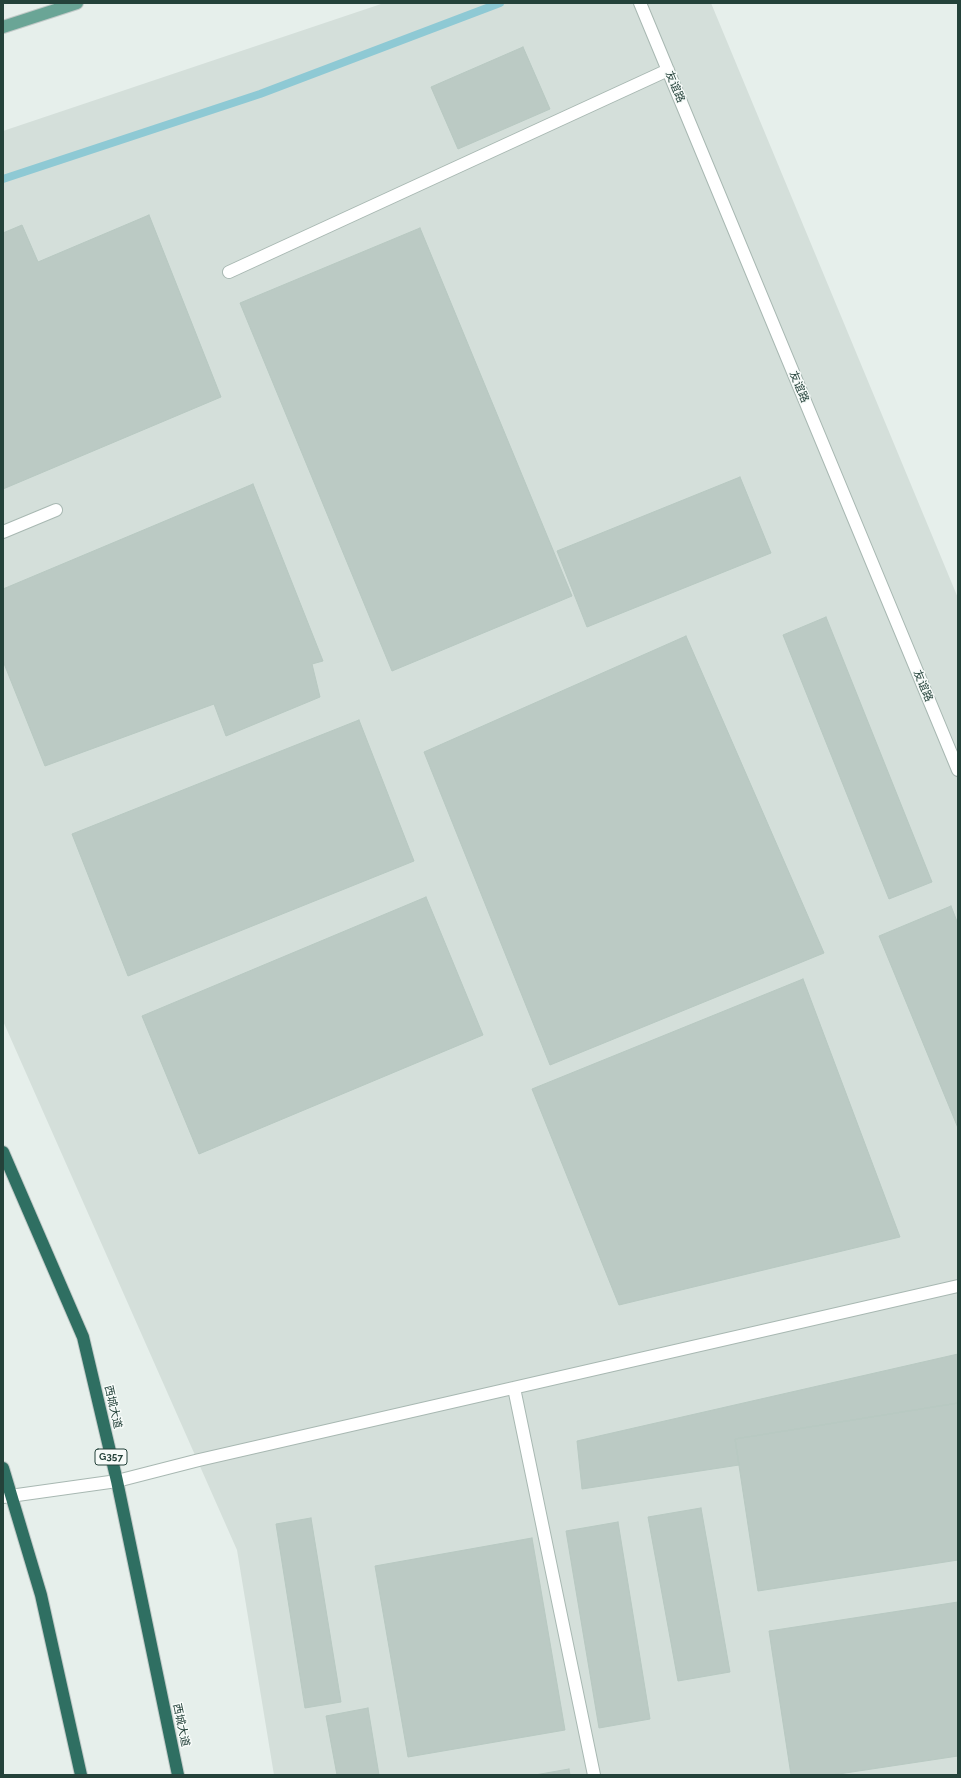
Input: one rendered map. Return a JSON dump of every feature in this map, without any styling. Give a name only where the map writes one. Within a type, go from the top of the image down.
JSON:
[{"type":"highway","name":"西城大道","points":[[3,1152],[83,1337],[117,1482],[178,1775]]},
{"type":"highway","points":[[3,1468],[7,1496],[40,1595],[81,1775]]},
{"type":"main road","points":[[3,27],[77,3]]},
{"type":"street","name":"友谊路","points":[[640,3],[958,770]]},
{"type":"street","points":[[229,272],[668,70]]},
{"type":"street","points":[[3,532],[56,510]]},
{"type":"street","points":[[7,1496],[117,1482],[198,1460],[958,1286]]},
{"type":"street","points":[[514,1388],[594,1775]]},
{"type":"shaded area","points":[[384,3],[711,3],[958,598],[958,1775],[274,1775],[237,1550],[3,1021],[3,131]]},
{"type":"building","points":[[523,47],[550,109],[458,149],[431,87]]},
{"type":"building","points":[[149,215],[221,397],[3,489],[3,233],[22,225],[38,262]]},
{"type":"building","points":[[420,228],[572,596],[392,671],[240,303]]},
{"type":"building","points":[[740,477],[771,553],[587,627],[557,551]]},
{"type":"building","points":[[253,484],[323,661],[312,664],[320,697],[226,736],[214,704],[45,766],[3,661],[3,589]]},
{"type":"building","points":[[826,617],[932,882],[889,899],[783,635]]},
{"type":"building","points":[[686,636],[824,953],[550,1065],[424,752]]},
{"type":"building","points":[[359,720],[414,861],[128,976],[72,834]]},
{"type":"building","points":[[426,897],[483,1035],[199,1154],[142,1016]]},
{"type":"building","points":[[951,906],[958,924],[958,1128],[879,936]]},
{"type":"building","points":[[803,979],[900,1237],[619,1305],[532,1089]]},
{"type":"building","points":[[958,1354],[958,1403],[735,1439],[739,1465],[582,1489],[577,1441]]},
{"type":"building","points":[[958,1403],[958,1560],[758,1591],[735,1439]]},
{"type":"building","points":[[701,1508],[730,1672],[678,1681],[648,1517]]},
{"type":"building","points":[[311,1518],[341,1702],[305,1708],[276,1524]]},
{"type":"building","points":[[618,1522],[650,1719],[599,1728],[566,1531]]},
{"type":"building","points":[[532,1538],[565,1730],[408,1757],[375,1566]]},
{"type":"building","points":[[958,1602],[958,1756],[832,1775],[791,1775],[769,1631]]},
{"type":"building","points":[[368,1708],[379,1775],[337,1775],[326,1716]]},
{"type":"building","points":[[569,1769],[570,1775],[535,1775]]},
{"type":"waterway","points":[[3,179],[260,94],[500,3]]}]
